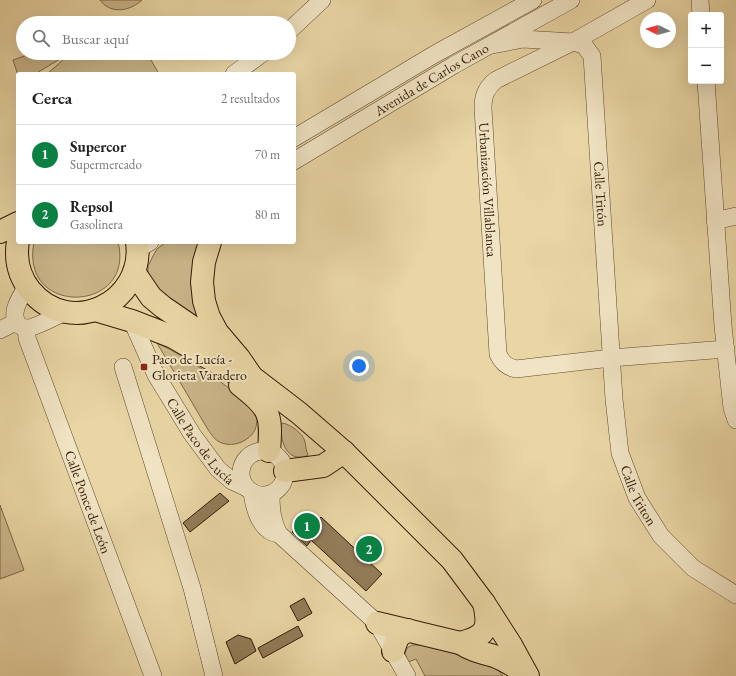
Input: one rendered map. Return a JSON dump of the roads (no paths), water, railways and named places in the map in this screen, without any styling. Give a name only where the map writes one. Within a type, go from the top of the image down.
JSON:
[{"type":"highway","points":[[0,232],[16,223]]},
{"type":"highway","points":[[18,244],[17,260],[24,279],[35,295],[44,303],[65,312],[85,312],[95,310],[108,304],[119,296],[128,285],[134,272],[142,244]]},
{"type":"highway","points":[[209,244],[204,262],[202,282],[204,301],[209,317],[235,364],[235,381],[257,398],[266,408],[270,427],[269,451]]},
{"type":"highway","points":[[0,261],[24,279]]},
{"type":"highway","points":[[134,272],[151,297],[203,336],[235,364],[299,413],[344,452],[452,560],[484,603],[511,645],[528,676]]},
{"type":"highway","points":[[95,310],[132,321],[235,364]]},
{"type":"highway","points":[[285,471],[322,466],[344,452]]},
{"type":"highway","points":[[460,643],[481,635],[487,626],[484,603]]},
{"type":"highway","points":[[377,623],[460,643],[471,650],[496,656],[528,676]]},
{"type":"highway","points":[[393,651],[398,637],[408,630]]},
{"type":"street","points":[[296,24],[322,0]]},
{"type":"street","name":"Avenida de Carlos Cano","points":[[296,137],[434,54],[533,0]]},
{"type":"street","name":"Avenida de Carlos Cano","points":[[296,160],[572,0]]},
{"type":"street","name":"Urbanización Villablanca","points":[[647,0],[573,42],[496,80],[487,89],[483,100],[498,354],[500,360],[505,365],[516,369],[611,358],[726,349]]},
{"type":"street","points":[[700,0],[701,12]]},
{"type":"street","points":[[492,45],[523,38],[573,42]]},
{"type":"street","name":"Calle Tritón","points":[[573,42],[584,45],[592,56],[611,358]]},
{"type":"street","points":[[237,72],[253,60]]},
{"type":"street","points":[[249,72],[260,60]]},
{"type":"street","points":[[706,84],[723,326],[732,408],[736,420]]},
{"type":"street","points":[[715,221],[736,216]]},
{"type":"street","points":[[21,325],[15,316],[24,279]]},
{"type":"street","points":[[0,330],[21,325],[33,327],[65,312]]},
{"type":"street","name":"Calle Paco de Lucía","points":[[132,321],[156,375],[192,434],[218,469],[232,481],[248,489],[263,524],[274,534],[279,534]]},
{"type":"street","name":"Calle Ponce de León","points":[[21,325],[152,676]]},
{"type":"street","name":"Calle Triton","points":[[611,358],[620,453],[637,498],[661,536],[693,568],[736,595]]},
{"type":"street","points":[[123,367],[192,588],[214,676]]},
{"type":"street","points":[[269,451],[280,458],[284,464],[285,478],[282,485],[271,494],[258,495],[248,489],[242,481],[241,467],[244,460],[255,452],[269,451]]},
{"type":"street","name":"Calle Paco de Lucía","points":[[271,494],[272,517],[274,526],[279,534],[377,623],[407,676]]},
{"type":"place","name":"Paco de Lucía - Glorieta Varadero","points":[[144,367]]},
{"type":"place","name":"Supercor","points":[[307,526]]},
{"type":"place","name":"Repsol","points":[[369,549]]}]
